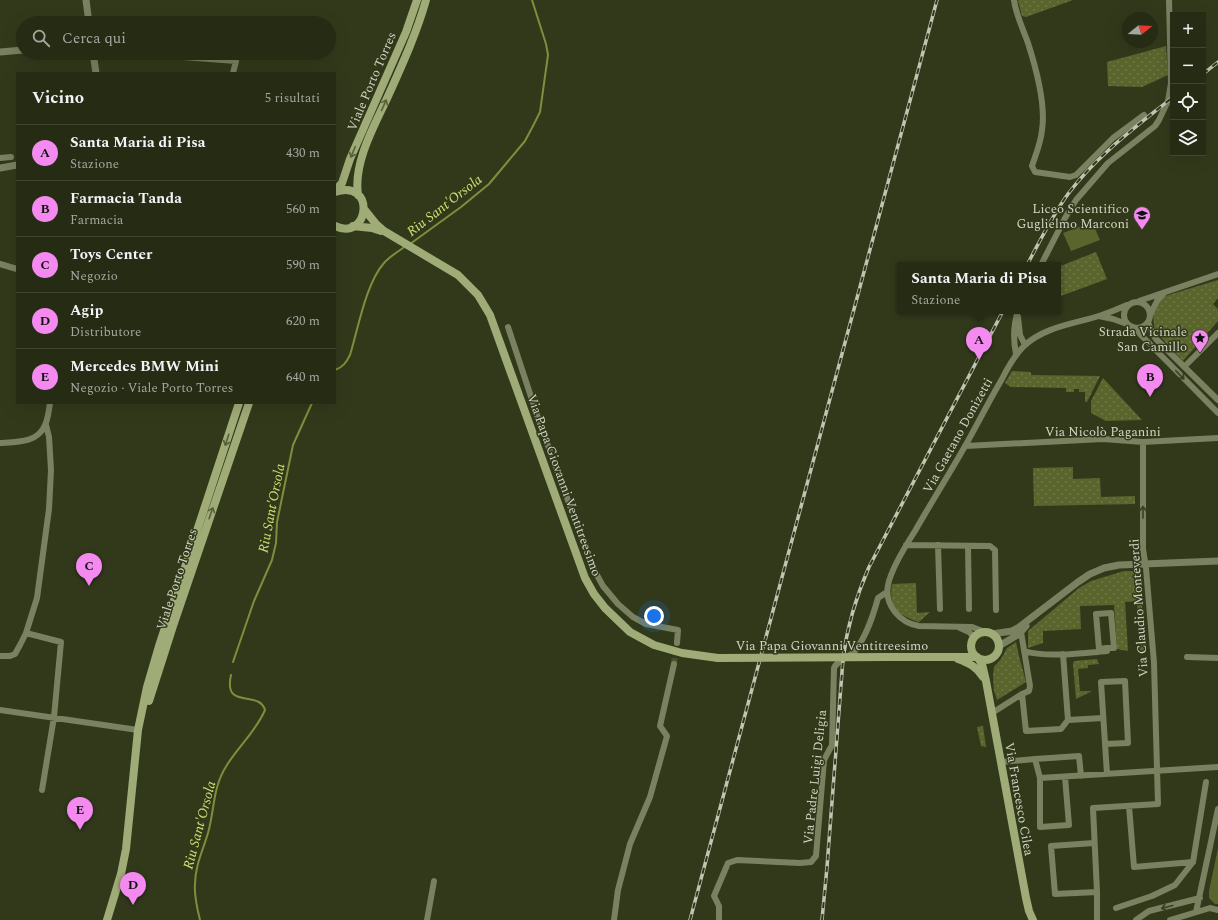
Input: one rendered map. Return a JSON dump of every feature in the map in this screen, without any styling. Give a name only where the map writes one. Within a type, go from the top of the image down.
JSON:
[{"type":"main road","name":"Viale Porto Torres","points":[[336,190],[342,183],[406,32],[417,0]]},
{"type":"main road","name":"Viale Porto Torres","points":[[358,195],[357,188],[363,152],[422,14],[426,0]]},
{"type":"main road","points":[[336,191],[343,189],[351,190],[358,195]]},
{"type":"main road","name":"Via Papa Giovanni Ventitreesimo","points":[[358,195],[363,201],[364,209],[376,224],[384,231],[458,275],[478,295],[490,315],[585,578],[602,605],[630,632],[654,645],[682,653],[718,658],[978,657]]},
{"type":"main road","points":[[354,226],[363,216],[364,209]]},
{"type":"main road","name":"Via Papa Giovanni Ventitreesimo","points":[[336,228],[347,228],[354,226],[384,231]]},
{"type":"main road","name":"Viale Porto Torres","points":[[107,920],[121,874],[126,849],[138,730],[147,686],[158,648],[239,404]]},
{"type":"main road","name":"Viale Porto Torres","points":[[135,765],[151,696],[173,626],[249,404]]},
{"type":"main road","points":[[952,657],[966,650],[977,634],[988,633],[997,639],[999,646],[996,654],[990,659],[982,659],[978,657],[973,653],[973,640]]},
{"type":"main road","points":[[952,657],[968,662],[975,667],[986,681]]},
{"type":"main road","name":"Via Francesco Cilea","points":[[978,657],[982,664],[986,681],[1026,898],[1033,920]]},
{"type":"main road","name":"Via Francesco Cilea","points":[[986,681],[990,659]]},
{"type":"street","points":[[86,0],[88,16]]},
{"type":"street","points":[[1014,0],[1015,8],[1028,43],[1036,72],[1043,110],[1042,130],[1038,150],[1032,166],[1035,172],[1070,177],[1076,175],[1113,138],[1144,115]]},
{"type":"street","points":[[1043,262],[1076,200],[1108,163],[1155,126],[1163,114],[1170,96],[1171,83],[1169,0]]},
{"type":"street","points":[[0,52],[16,51]]},
{"type":"street","points":[[94,60],[96,72]]},
{"type":"street","points":[[223,60],[236,61],[233,72]]},
{"type":"street","points":[[0,158],[11,157]]},
{"type":"street","points":[[0,168],[16,165]]},
{"type":"street","points":[[0,264],[16,269]]},
{"type":"street","name":"Via Gaetano Donizetti","points":[[887,592],[891,575],[906,545],[965,446],[1016,354],[1025,345],[1051,330],[1099,316],[1127,306],[1132,302],[1139,302],[1218,274]]},
{"type":"street","points":[[1166,292],[1157,301],[1150,315],[1148,322],[1152,333],[1156,339],[1218,400]]},
{"type":"street","points":[[1139,302],[1144,304],[1150,315]]},
{"type":"street","points":[[1127,306],[1124,313],[1125,321],[1218,414]]},
{"type":"street","points":[[1016,354],[1014,343],[1014,326],[1017,314]]},
{"type":"street","points":[[1018,314],[1020,335],[1025,345]]},
{"type":"street","points":[[1099,316],[1113,319],[1130,326],[1141,327],[1148,322]]},
{"type":"street","points":[[508,327],[539,421],[592,566],[603,586],[618,604],[633,617],[646,624],[678,630],[677,643]]},
{"type":"street","points":[[1184,367],[1218,333]]},
{"type":"street","points":[[0,444],[30,440],[41,432],[46,425],[50,404]]},
{"type":"street","points":[[528,421],[539,421]]},
{"type":"street","points":[[0,656],[10,656],[15,654],[26,633],[37,598],[49,509],[51,470],[49,436],[46,425]]},
{"type":"street","name":"Via Nicolò Paganini","points":[[965,446],[1103,439],[1143,442],[1218,438]]},
{"type":"street","name":"Via Claudio Monteverdi","points":[[1129,806],[1158,804],[1154,663],[1146,564],[1143,549],[1143,442]]},
{"type":"street","points":[[906,545],[990,546],[995,550],[996,610]]},
{"type":"street","points":[[938,546],[940,609]]},
{"type":"street","points":[[968,546],[969,610]]},
{"type":"street","points":[[887,592],[889,601],[895,613],[904,622],[911,625],[975,627],[988,633],[1012,631],[1035,616],[1078,582],[1090,574],[1104,568],[1120,565],[1218,561]]},
{"type":"street","name":"Via Padre Luigi Deligia","points":[[719,920],[719,906],[714,896],[728,863],[738,860],[800,863],[811,862],[816,856],[824,760],[832,745],[834,668],[836,663],[846,658],[856,650],[871,623],[878,598],[887,592]]},
{"type":"street","points":[[1024,651],[1032,654],[1063,654],[1107,651],[1107,648],[1114,648],[1111,613],[1096,614],[1099,649],[1107,648]]},
{"type":"street","points":[[999,646],[1021,632],[1035,616]]},
{"type":"street","points":[[956,627],[969,632],[973,640]]},
{"type":"street","points":[[992,713],[1028,691],[1030,686],[1021,632]]},
{"type":"street","points":[[26,633],[61,642],[54,717],[42,790]]},
{"type":"street","points":[[1022,694],[1026,731],[1061,729],[1068,720],[1063,654]]},
{"type":"street","points":[[1187,657],[1218,658]]},
{"type":"street","points":[[614,920],[618,890],[630,844],[650,797],[667,736],[660,726],[674,664]]},
{"type":"street","points":[[1105,744],[1128,743],[1124,681],[1101,682],[1103,718],[1107,774]]},
{"type":"street","points":[[0,710],[138,730]]},
{"type":"street","points":[[1068,720],[1103,718]]},
{"type":"street","points":[[1001,762],[1079,756],[1081,776]]},
{"type":"street","points":[[1035,759],[1040,778],[1040,827],[1069,825],[1065,777]]},
{"type":"street","points":[[1040,778],[1218,767]]},
{"type":"street","points":[[1116,908],[1152,896],[1175,885],[1193,862],[1206,782]]},
{"type":"street","points":[[1096,920],[1097,892],[1093,808],[1129,806],[1134,867],[1193,862]]},
{"type":"street","points":[[1196,912],[1218,809]]},
{"type":"street","points":[[1094,844],[1051,846],[1055,894],[1097,892]]},
{"type":"street","points":[[427,920],[434,881]]},
{"type":"street","points":[[1200,898],[1210,908]]},
{"type":"street","points":[[1136,920],[1149,912],[1200,898]]},
{"type":"street","points":[[1170,920],[1210,908],[1218,910]]},
{"type":"green space","points":[[1019,0],[1073,0],[1026,17],[1022,16]]},
{"type":"green space","points":[[1166,46],[1168,75],[1142,87],[1108,86],[1107,62]]},
{"type":"green space","points":[[1092,222],[1100,240],[1071,251],[1063,233]]},
{"type":"green space","points":[[1096,252],[1107,279],[1061,296],[1061,266]]},
{"type":"green space","points":[[1218,280],[1218,298],[1213,304],[1218,309],[1218,321],[1183,361],[1155,331],[1153,315],[1158,303],[1165,296]]},
{"type":"green space","points":[[1012,371],[1031,372],[1031,375],[1100,376],[1087,402],[1085,402],[1085,392],[1079,392],[1079,389],[1074,389],[1074,392],[1066,392],[1066,388],[1011,387],[1005,383]]},
{"type":"green space","points":[[1103,378],[1142,420],[1106,421],[1091,413],[1091,401]]},
{"type":"green space","points":[[1073,467],[1073,479],[1100,478],[1101,497],[1135,496],[1135,504],[1034,506],[1033,468]]},
{"type":"green space","points":[[1124,571],[1139,571],[1146,651],[1140,651],[1137,601],[1125,602],[1128,651],[1117,649],[1114,605],[1080,606],[1081,629],[1043,631],[1043,643],[1028,648],[1028,631],[1079,588],[1091,581]]},
{"type":"green space","points":[[916,583],[917,613],[930,612],[919,622],[906,617],[896,609],[891,592],[892,584]]},
{"type":"green space","points":[[1016,642],[1026,682],[997,700],[994,691],[994,667],[1001,659],[1007,648]]},
{"type":"green space","points":[[1097,659],[1099,664],[1088,665],[1088,668],[1078,669],[1080,691],[1092,691],[1076,699],[1074,661]]},
{"type":"green space","points":[[983,726],[986,747],[981,746],[977,727]]},
{"type":"green space","points":[[1218,848],[1218,904],[1215,904],[1209,898],[1209,891]]},
{"type":"waterway","name":"Riu Sant'Orsola","points":[[410,244],[461,207],[489,184],[525,141],[534,124],[540,112],[548,55],[532,0]]},
{"type":"waterway","name":"Riu Sant'Orsola","points":[[336,370],[344,364],[350,355],[367,294],[372,282],[384,263],[406,246]]},
{"type":"waterway","name":"Riu Sant'Orsola","points":[[233,662],[254,601],[272,560],[276,543],[277,522],[293,445],[312,404]]},
{"type":"waterway","name":"Riu Sant'Orsola","points":[[200,920],[195,898],[195,877],[208,833],[216,790],[227,765],[257,725],[265,710],[261,704],[256,701],[243,698],[232,693],[230,686],[231,675]]},
{"type":"tunnel","points":[[674,664],[676,647]]},
{"type":"railway","points":[[690,920],[937,0]]},
{"type":"railway","points":[[1206,72],[1218,62]]},
{"type":"railway","points":[[1029,262],[1057,211],[1079,180],[1104,154],[1170,99]]},
{"type":"railway","points":[[822,920],[843,659],[853,612],[869,567],[1001,314]]},
{"type":"place","name":"Liceo Scientifico Guglielmo Marconi","points":[[1142,230]]},
{"type":"place","name":"Strada Vicinale San Camillo","points":[[1200,353]]},
{"type":"place","name":"Santa Maria di Pisa","points":[[979,360]]},
{"type":"place","name":"Farmacia Tanda","points":[[1150,397]]},
{"type":"place","name":"Toys Center","points":[[89,586]]},
{"type":"place","name":"Mercedes BMW Mini","points":[[80,830]]},
{"type":"place","name":"Agip","points":[[133,905]]}]
